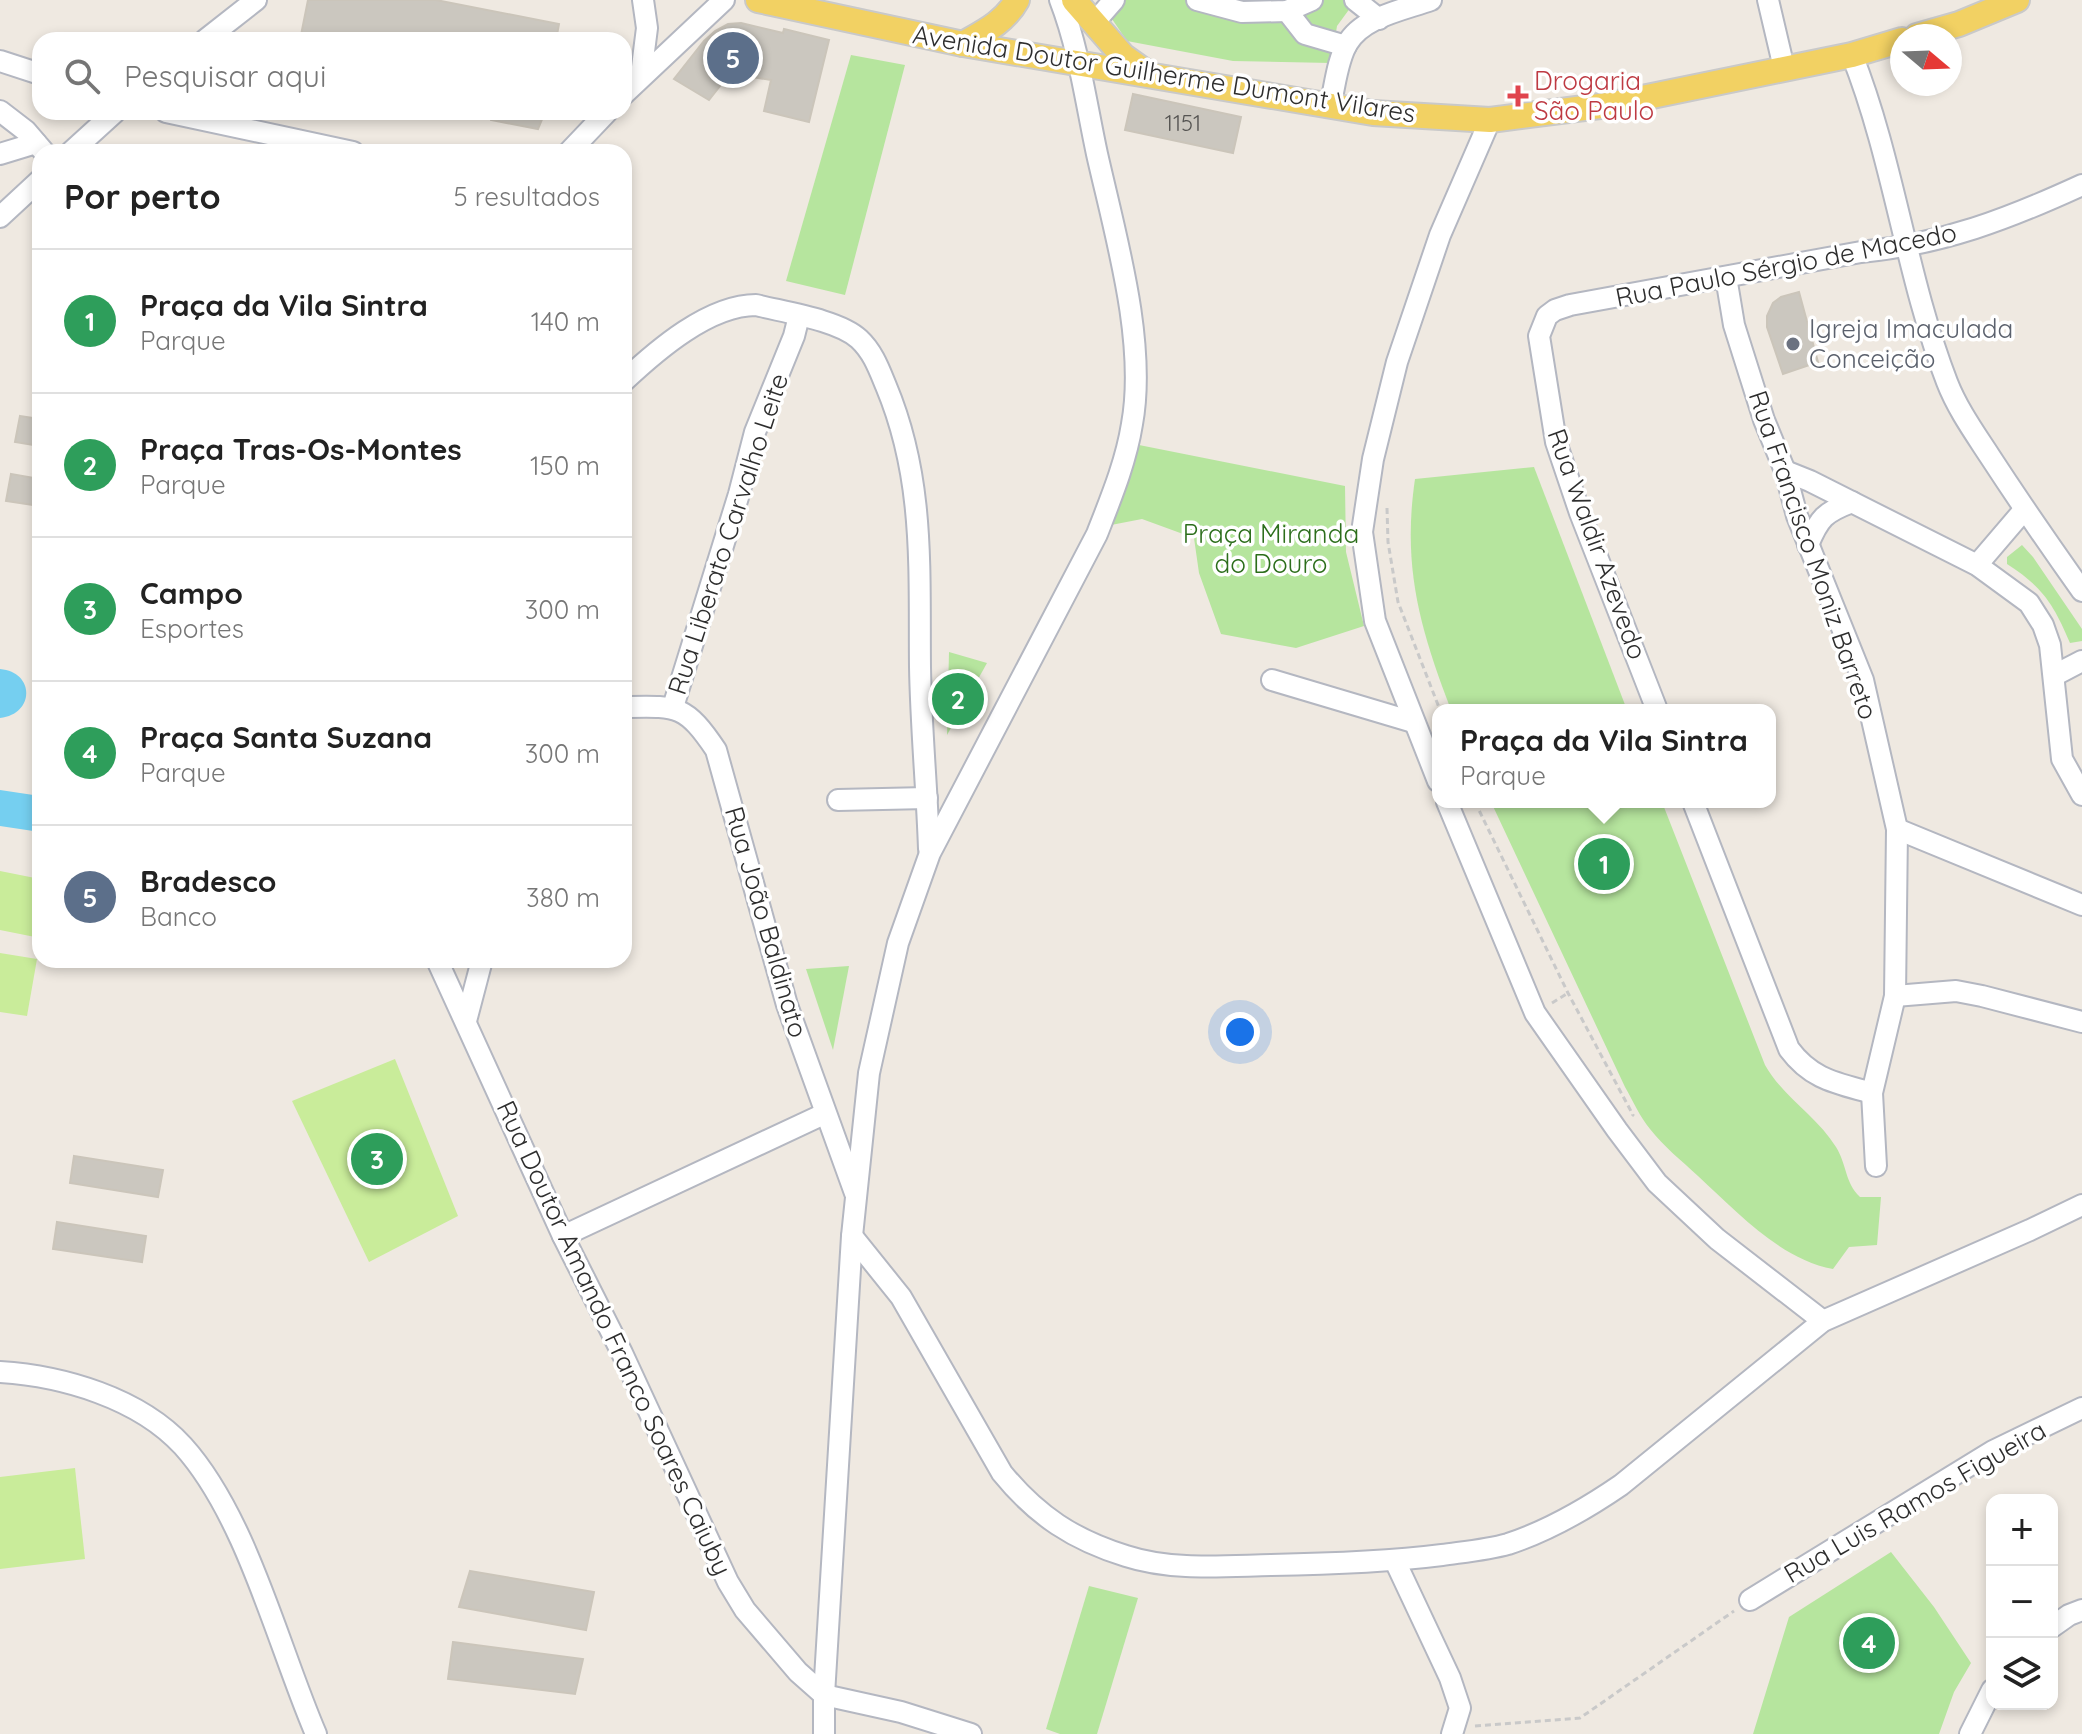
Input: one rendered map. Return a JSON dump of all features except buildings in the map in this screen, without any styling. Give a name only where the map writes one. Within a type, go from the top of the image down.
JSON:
[{"type":"main road","name":"Avenida Doutor Guilherme Dumont Vilares","points":[[758,0],[963,44],[1330,106],[1422,118],[1490,120],[1608,105],[1852,55],[1890,44]]},
{"type":"main road","points":[[963,44],[999,22],[1017,0]]},
{"type":"main road","points":[[1074,0],[1123,56],[1152,77]]},
{"type":"main road","points":[[1959,24],[2017,0]]},
{"type":"street","points":[[215,32],[256,0]]},
{"type":"street","points":[[641,75],[647,28],[643,0]]},
{"type":"street","points":[[632,85],[724,0]]},
{"type":"street","points":[[824,1734],[852,1236],[869,1073],[898,943],[930,853],[1097,534],[1118,478],[1133,422],[1135,361],[1129,302],[1077,62],[1060,0]]},
{"type":"street","points":[[1093,24],[1114,0]]},
{"type":"street","points":[[1197,0],[1242,12],[1287,11],[1312,0]]},
{"type":"street","points":[[1355,0],[1379,19]]},
{"type":"street","points":[[1330,106],[1346,46],[1356,32],[1379,19],[1431,0]]},
{"type":"street","points":[[1768,0],[1784,68]]},
{"type":"street","points":[[1287,11],[1305,34],[1346,46]]},
{"type":"street","points":[[1852,55],[1872,104],[1947,383],[1962,414],[2024,510],[2082,591]]},
{"type":"street","points":[[0,61],[32,71]]},
{"type":"street","points":[[0,140],[5,115]]},
{"type":"street","points":[[5,115],[36,144]]},
{"type":"street","points":[[80,144],[106,120]]},
{"type":"street","points":[[203,120],[316,144]]},
{"type":"street","points":[[577,144],[599,120]]},
{"type":"street","points":[[1432,767],[1375,621],[1362,532],[1373,459],[1397,362],[1440,235],[1490,120]]},
{"type":"street","points":[[0,154],[32,149]]},
{"type":"street","name":"Rua Paulo Sérgio de Macedo","points":[[1540,329],[1547,316],[1570,305],[1861,252],[1908,247],[1989,225],[2082,185]]},
{"type":"street","points":[[0,217],[32,187]]},
{"type":"street","name":"Rua Francisco Moniz Barreto","points":[[1726,277],[1734,325],[1764,420],[1785,471],[1808,545],[1863,680],[1897,829],[1895,996],[1872,1093],[1876,1166]]},
{"type":"street","points":[[632,374],[651,356],[726,309],[756,305],[844,330],[858,337],[874,358],[896,410],[911,463],[921,562],[920,669],[930,853]]},
{"type":"street","name":"Rua Liberato Carvalho Leite","points":[[673,707],[755,432],[794,336],[799,316]]},
{"type":"street","name":"Rua Waldir Azevedo","points":[[1540,329],[1540,355],[1556,442],[1580,513],[1655,704]]},
{"type":"street","points":[[1785,471],[1977,565],[2029,603],[2043,625],[2050,645],[2062,759],[2082,795]]},
{"type":"street","points":[[1808,545],[1820,520],[1834,508],[1852,502]]},
{"type":"street","points":[[1977,565],[2024,510]]},
{"type":"street","points":[[2055,675],[2082,661]]},
{"type":"street","points":[[1272,680],[1413,722]]},
{"type":"street","points":[[632,707],[673,707]]},
{"type":"street","name":"Rua João Baldinato","points":[[673,707],[698,724],[716,750],[787,1005],[856,1197]]},
{"type":"street","points":[[838,800],[927,798]]},
{"type":"street","points":[[1450,808],[1535,1013],[1617,1130],[1657,1183],[1717,1239],[1823,1321]]},
{"type":"street","points":[[1695,808],[1789,1049],[1802,1067],[1821,1078],[1872,1093]]},
{"type":"street","points":[[1897,829],[2082,905]]},
{"type":"street","name":"Rua Doutor Amando Franco Soares Caiuby","points":[[441,968],[563,1236],[622,1353],[728,1582],[745,1610],[798,1672],[824,1695]]},
{"type":"street","points":[[466,1021],[480,968]]},
{"type":"street","points":[[1895,996],[1956,991],[2082,1022]]},
{"type":"street","points":[[563,1236],[824,1114]]},
{"type":"street","points":[[852,1236],[901,1297],[1002,1473],[1020,1494],[1059,1528],[1129,1557],[1172,1565],[1395,1561],[1508,1544],[1585,1509],[1621,1485],[1823,1321],[2082,1205]]},
{"type":"street","points":[[0,1372],[33,1374],[69,1383],[124,1403],[181,1444],[214,1490],[239,1538],[316,1734]]},
{"type":"street","name":"Rua Luis Ramos Figueira","points":[[1750,1600],[1993,1451],[2082,1408]]},
{"type":"street","points":[[1395,1561],[1450,1678],[1460,1708],[1453,1731]]},
{"type":"street","points":[[2058,1623],[2082,1610]]},
{"type":"street","points":[[824,1695],[901,1712],[971,1734]]},
{"type":"street","points":[[1970,1734],[1986,1702]]},
{"type":"path","points":[[1387,506],[1388,542],[1398,602],[1438,704]]},
{"type":"path","points":[[1478,808],[1568,993],[1633,1115]]},
{"type":"path","points":[[1453,1731],[1580,1718],[1750,1600]]},
{"type":"green space","points":[[1099,0],[1356,0],[1337,26],[1331,63],[1233,61],[1127,41]]},
{"type":"green space","points":[[851,55],[905,65],[845,295],[786,281]]},
{"type":"green space","name":"Praça Miranda do Douro","points":[[1139,445],[1345,486],[1346,552],[1364,626],[1296,648],[1221,634],[1199,573],[1194,538],[1142,519],[1111,525]]},
{"type":"green space","points":[[1534,467],[1625,704],[1449,704],[1430,652],[1416,597],[1411,541],[1415,479]]},
{"type":"green space","points":[[2022,545],[2082,629],[2082,641],[2070,643],[2039,589],[2007,564],[2007,557]]},
{"type":"green space","points":[[949,652],[987,663],[947,735]]},
{"type":"green space","points":[[1494,808],[1664,808],[1765,1065],[1781,1087],[1828,1136],[1840,1154],[1855,1192],[1860,1197],[1881,1197],[1877,1245],[1849,1247],[1833,1269],[1814,1264],[1777,1245],[1744,1219],[1655,1136],[1625,1087]]},
{"type":"green space","points":[[0,871],[32,877],[32,936],[0,930]]},
{"type":"green space","points":[[0,953],[32,958],[32,968],[35,968],[27,1016],[0,1012]]},
{"type":"green space","points":[[849,966],[833,1050],[806,969]]},
{"type":"green space","points":[[395,1059],[458,1216],[369,1262],[292,1101]]},
{"type":"green space","points":[[75,1468],[85,1559],[0,1569],[0,1477]]},
{"type":"green space","points":[[1891,1552],[1934,1607],[1971,1663],[1954,1692],[1939,1734],[1753,1734],[1789,1617]]},
{"type":"green space","points":[[1089,1586],[1138,1598],[1097,1734],[1060,1734],[1046,1729]]},
{"type":"water","points":[[0,669],[20,677],[26,693],[20,709],[0,718]]},
{"type":"water","points":[[0,790],[32,795],[32,831],[0,826]]},
{"type":"place","name":"Bradesco","points":[[733,58]]},
{"type":"place","name":"Drogaria São Paulo","points":[[1518,96]]},
{"type":"place","name":"Igreja Imaculada Conceição","points":[[1793,344]]},
{"type":"place","name":"Praça Tras-Os-Montes","points":[[958,699]]},
{"type":"place","name":"Praça da Vila Sintra","points":[[1604,864]]},
{"type":"place","name":"Campo","points":[[377,1159]]},
{"type":"place","name":"Praça Santa Suzana","points":[[1869,1643]]}]
